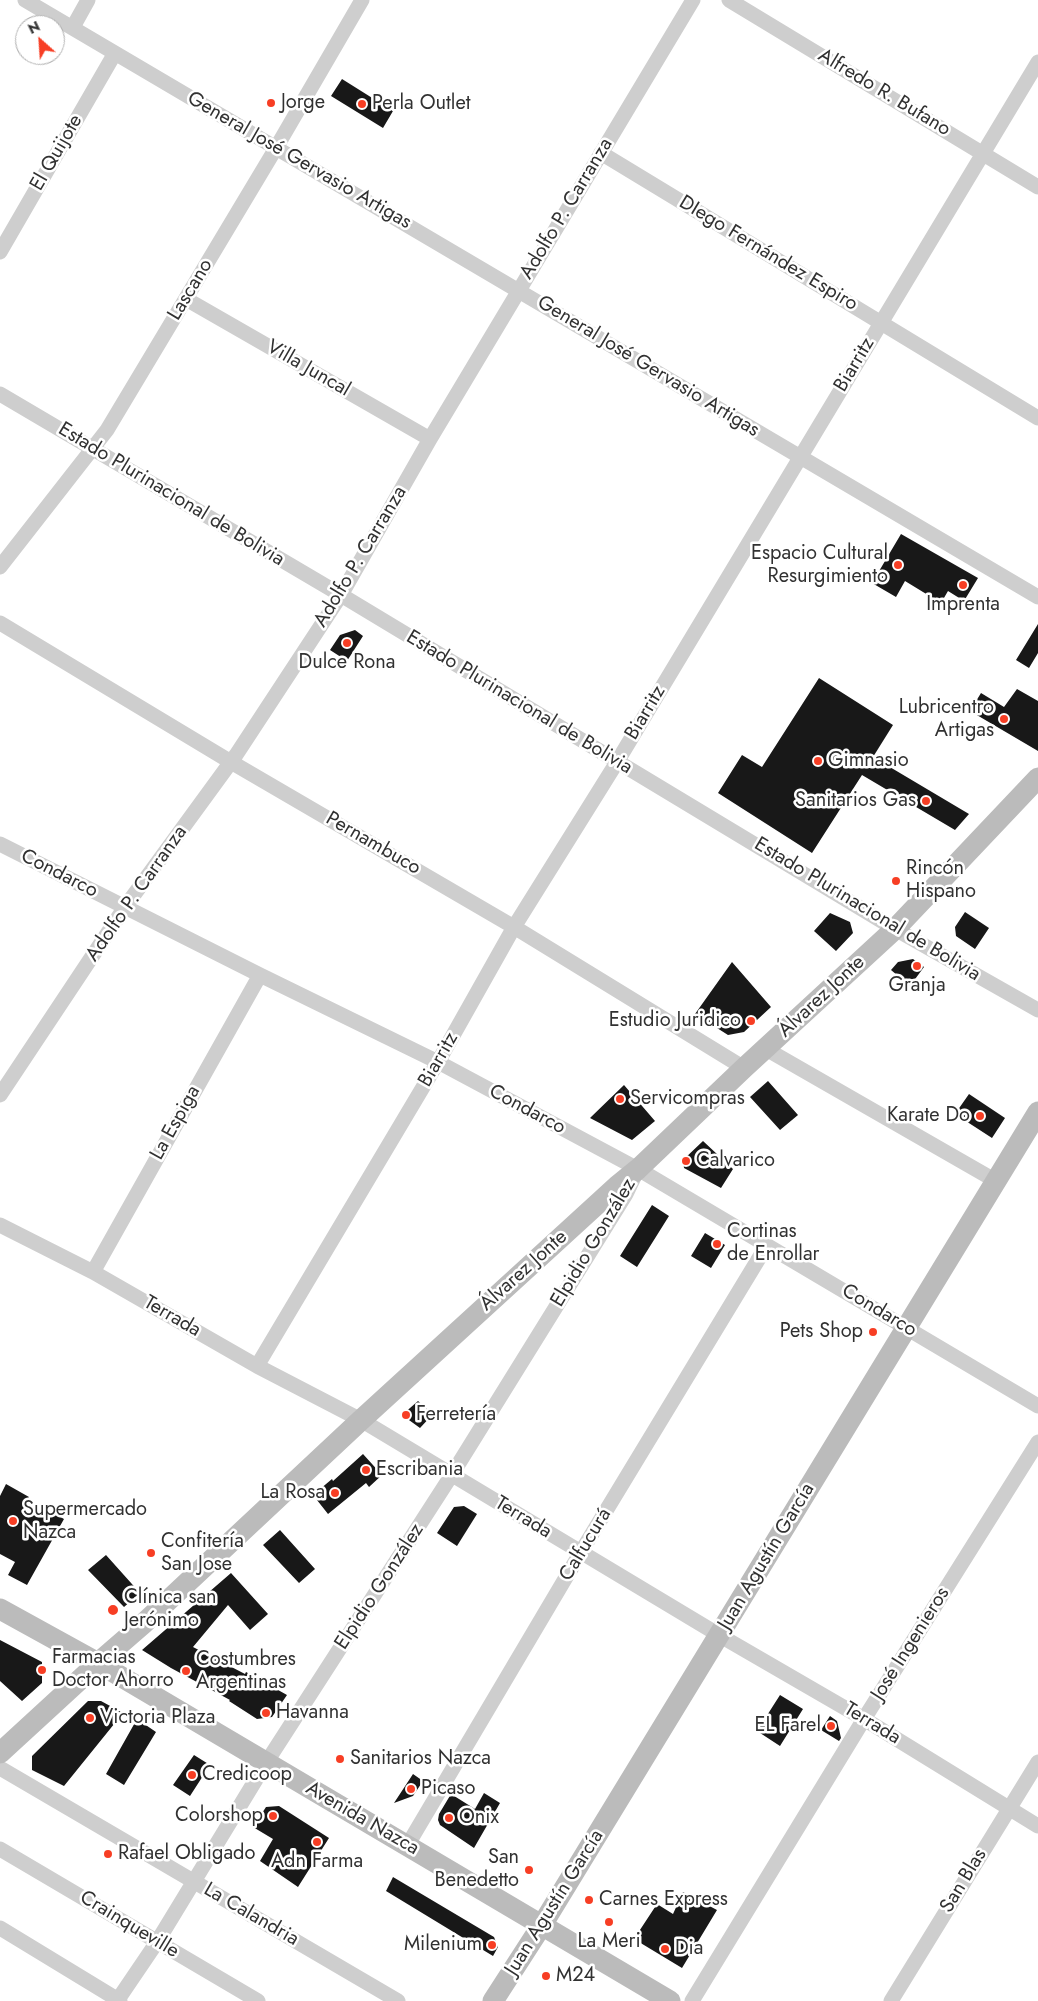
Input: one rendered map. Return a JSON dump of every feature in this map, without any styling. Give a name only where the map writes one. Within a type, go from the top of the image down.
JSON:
[{"type":"street","name":"General José Gervasio Artigas","points":[[25,0],[1038,597]]},
{"type":"street","points":[[73,27],[88,0]]},
{"type":"street","name":"Lascano","points":[[0,567],[107,430],[276,148],[362,0]]},
{"type":"street","name":"Adolfo P. Carranza","points":[[0,1095],[125,908],[231,762],[341,595],[518,290],[693,0]]},
{"type":"street","name":"Alfredo R. Bufano","points":[[729,0],[1038,187]]},
{"type":"street","name":"El Quijote","points":[[0,252],[115,53]]},
{"type":"street","name":"Biarritz","points":[[258,1366],[438,1062],[514,927],[617,762],[1038,62]]},
{"type":"street","name":"DIego Fernández Espiro","points":[[601,153],[1038,418]]},
{"type":"street","name":"Villa Juncal","points":[[186,299],[430,439]]},
{"type":"street","name":"Estado Plurinacional de Bolivia","points":[[0,394],[341,595],[895,929],[1038,1010]]},
{"type":"street","name":"Pernambuco","points":[[0,623],[231,762],[514,927],[744,1068]]},
{"type":"street","name":"Álvarez Jonte","points":[[0,1753],[143,1624],[361,1420],[617,1186],[638,1169],[895,929],[1038,778]]},
{"type":"street","name":"Condarco","points":[[0,844],[125,908],[438,1062],[638,1169],[1038,1406]]},
{"type":"street","name":"La Espiga","points":[[93,1272],[260,975]]},
{"type":"street","points":[[766,1049],[996,1181]]},
{"type":"street","name":"Juan Agustín García","points":[[493,2001],[542,1925],[908,1328],[1038,1112]]},
{"type":"street","name":"Elpidio González","points":[[118,2000],[157,1942],[266,1763],[451,1476],[626,1194],[638,1169]]},
{"type":"street","name":"Terrada","points":[[0,1225],[93,1272],[258,1366],[361,1420],[451,1476],[864,1719],[1038,1826]]},
{"type":"street","name":"Calfucurá","points":[[407,1846],[581,1552],[767,1245]]},
{"type":"street","name":"José Ingenieros","points":[[692,2001],[864,1719],[1038,1442]]},
{"type":"street","name":"Avenida Nazca","points":[[0,1609],[98,1663],[670,2001]]},
{"type":"street","name":"San Blas","points":[[891,2001],[1038,1762]]},
{"type":"street","name":"La Calandria","points":[[0,1768],[398,2001]]},
{"type":"street","name":"Crainqueville","points":[[0,1849],[258,2001]]},
{"type":"street","points":[[0,1928],[118,2000]]},
{"type":"building","name":"Perla Outlet","points":[[342,79],[393,111],[383,128],[331,96]]},
{"type":"building","points":[[901,534],[978,578],[964,601],[948,591],[941,603],[905,581],[896,597],[872,583]]},
{"type":"building","points":[[1038,624],[1038,653],[1029,668],[1016,660]]},
{"type":"building","name":"Dulce Rona","points":[[355,630],[363,636],[347,661],[330,650],[340,635]]},
{"type":"building","name":"Gimnasio","points":[[819,678],[893,725],[873,757],[969,814],[955,830],[862,775],[812,853],[718,793],[742,755],[762,767]]},
{"type":"building","name":"Lubricentro Artigas","points":[[1017,689],[1038,701],[1038,751],[970,711],[981,693],[1004,707]]},
{"type":"building","points":[[965,912],[989,928],[975,949],[956,936],[955,927]]},
{"type":"building","points":[[830,913],[850,922],[853,933],[836,951],[814,931]]},
{"type":"building","points":[[913,959],[924,967],[910,986],[891,970],[898,962]]},
{"type":"building","points":[[732,962],[771,1007],[744,1032],[728,1035],[695,1014]]},
{"type":"building","points":[[768,1081],[798,1115],[780,1130],[750,1097]]},
{"type":"building","points":[[624,1085],[655,1121],[632,1140],[590,1118]]},
{"type":"building","name":"Karate Do","points":[[969,1094],[1005,1118],[992,1138],[955,1114]]},
{"type":"building","points":[[703,1141],[733,1169],[721,1188],[684,1168],[683,1160]]},
{"type":"building","points":[[652,1205],[669,1216],[637,1267],[620,1256]]},
{"type":"building","points":[[705,1233],[725,1245],[711,1268],[691,1256]]},
{"type":"building","points":[[418,1401],[433,1414],[420,1428],[402,1415]]},
{"type":"building","points":[[363,1454],[382,1475],[369,1487],[366,1483],[328,1514],[313,1495],[332,1479],[333,1481]]},
{"type":"building","points":[[6,1484],[64,1519],[27,1585],[8,1575],[15,1562],[0,1554],[0,1496]]},
{"type":"building","points":[[464,1506],[477,1514],[457,1546],[437,1533],[454,1507]]},
{"type":"building","points":[[280,1530],[315,1569],[299,1583],[263,1545]]},
{"type":"building","points":[[106,1555],[140,1593],[124,1607],[88,1570]]},
{"type":"building","points":[[231,1573],[268,1614],[250,1630],[228,1605],[193,1647],[245,1674],[246,1672],[287,1695],[272,1717],[257,1719],[230,1700],[142,1650]]},
{"type":"building","points":[[0,1640],[42,1662],[42,1683],[22,1701],[0,1681]]},
{"type":"building","points":[[780,1695],[803,1709],[780,1746],[757,1731]]},
{"type":"building","points":[[88,1701],[101,1701],[123,1713],[64,1786],[32,1770],[32,1756]]},
{"type":"building","name":"EL Farel","points":[[830,1716],[837,1721],[841,1738],[839,1741],[821,1730]]},
{"type":"building","points":[[137,1719],[156,1732],[124,1785],[106,1774]]},
{"type":"building","name":"Credicoop","points":[[194,1755],[210,1765],[190,1796],[173,1785]]},
{"type":"building","name":"Picaso","points":[[413,1774],[423,1781],[413,1796],[394,1803]]},
{"type":"building","points":[[484,1793],[500,1803],[474,1848],[440,1825],[438,1820],[439,1814],[451,1794],[475,1809]]},
{"type":"building","points":[[279,1806],[329,1838],[298,1887],[260,1861],[273,1839],[253,1827],[266,1807]]},
{"type":"building","points":[[393,1877],[494,1937],[498,1947],[493,1956],[386,1891]]},
{"type":"building","points":[[683,1892],[717,1910],[682,1968],[634,1939],[657,1904],[673,1914]]},
{"type":"place","name":"Jorge","points":[[271,103]]},
{"type":"place","name":"Perla Outlet","points":[[362,104]]},
{"type":"place","name":"Espacio Cultural Resurgimiento","points":[[898,565]]},
{"type":"place","name":"Imprenta","points":[[963,585]]},
{"type":"place","name":"Dulce Rona","points":[[347,643]]},
{"type":"place","name":"Lubricentro Artigas","points":[[1004,719]]},
{"type":"place","name":"Gimnasio","points":[[818,761]]},
{"type":"place","name":"Sanitarios Gas","points":[[926,801]]},
{"type":"place","name":"Rincón Hispano","points":[[896,881]]},
{"type":"place","name":"Granja","points":[[917,966]]},
{"type":"place","name":"Estudio Juridico","points":[[751,1021]]},
{"type":"place","name":"Servicompras","points":[[620,1099]]},
{"type":"place","name":"Karate Do","points":[[980,1116]]},
{"type":"place","name":"Calvarico","points":[[686,1161]]},
{"type":"place","name":"Cortinas de Enrollar","points":[[717,1244]]},
{"type":"place","name":"Pets Shop","points":[[873,1332]]},
{"type":"place","name":"Ferretería","points":[[406,1415]]},
{"type":"place","name":"Escribania","points":[[366,1470]]},
{"type":"place","name":"La Rosa","points":[[335,1493]]},
{"type":"place","name":"Supermercado Nazca","points":[[13,1521]]},
{"type":"place","name":"Confitería San Jose","points":[[151,1553]]},
{"type":"place","name":"Clínica san Jerónimo","points":[[113,1610]]},
{"type":"place","name":"Farmacias Doctor Ahorro","points":[[42,1670]]},
{"type":"place","name":"Costumbres Argentinas","points":[[186,1671]]},
{"type":"place","name":"Havanna","points":[[266,1713]]},
{"type":"place","name":"Victoria Plaza","points":[[90,1718]]},
{"type":"place","name":"EL Farel","points":[[831,1726]]},
{"type":"place","name":"Sanitarios Nazca","points":[[340,1759]]},
{"type":"place","name":"Credicoop","points":[[192,1775]]},
{"type":"place","name":"Picaso","points":[[411,1789]]},
{"type":"place","name":"Colorshop","points":[[273,1816]]},
{"type":"place","name":"Onix","points":[[449,1818]]},
{"type":"place","name":"Adn Farma","points":[[317,1842]]},
{"type":"place","name":"Rafael Obligado","points":[[108,1854]]},
{"type":"place","name":"San Benedetto","points":[[529,1870]]},
{"type":"place","name":"Carnes Express","points":[[589,1900]]},
{"type":"place","name":"La Meri","points":[[609,1922]]},
{"type":"place","name":"Milenium","points":[[492,1945]]},
{"type":"place","name":"Dia","points":[[665,1949]]},
{"type":"place","name":"M24","points":[[546,1976]]}]
